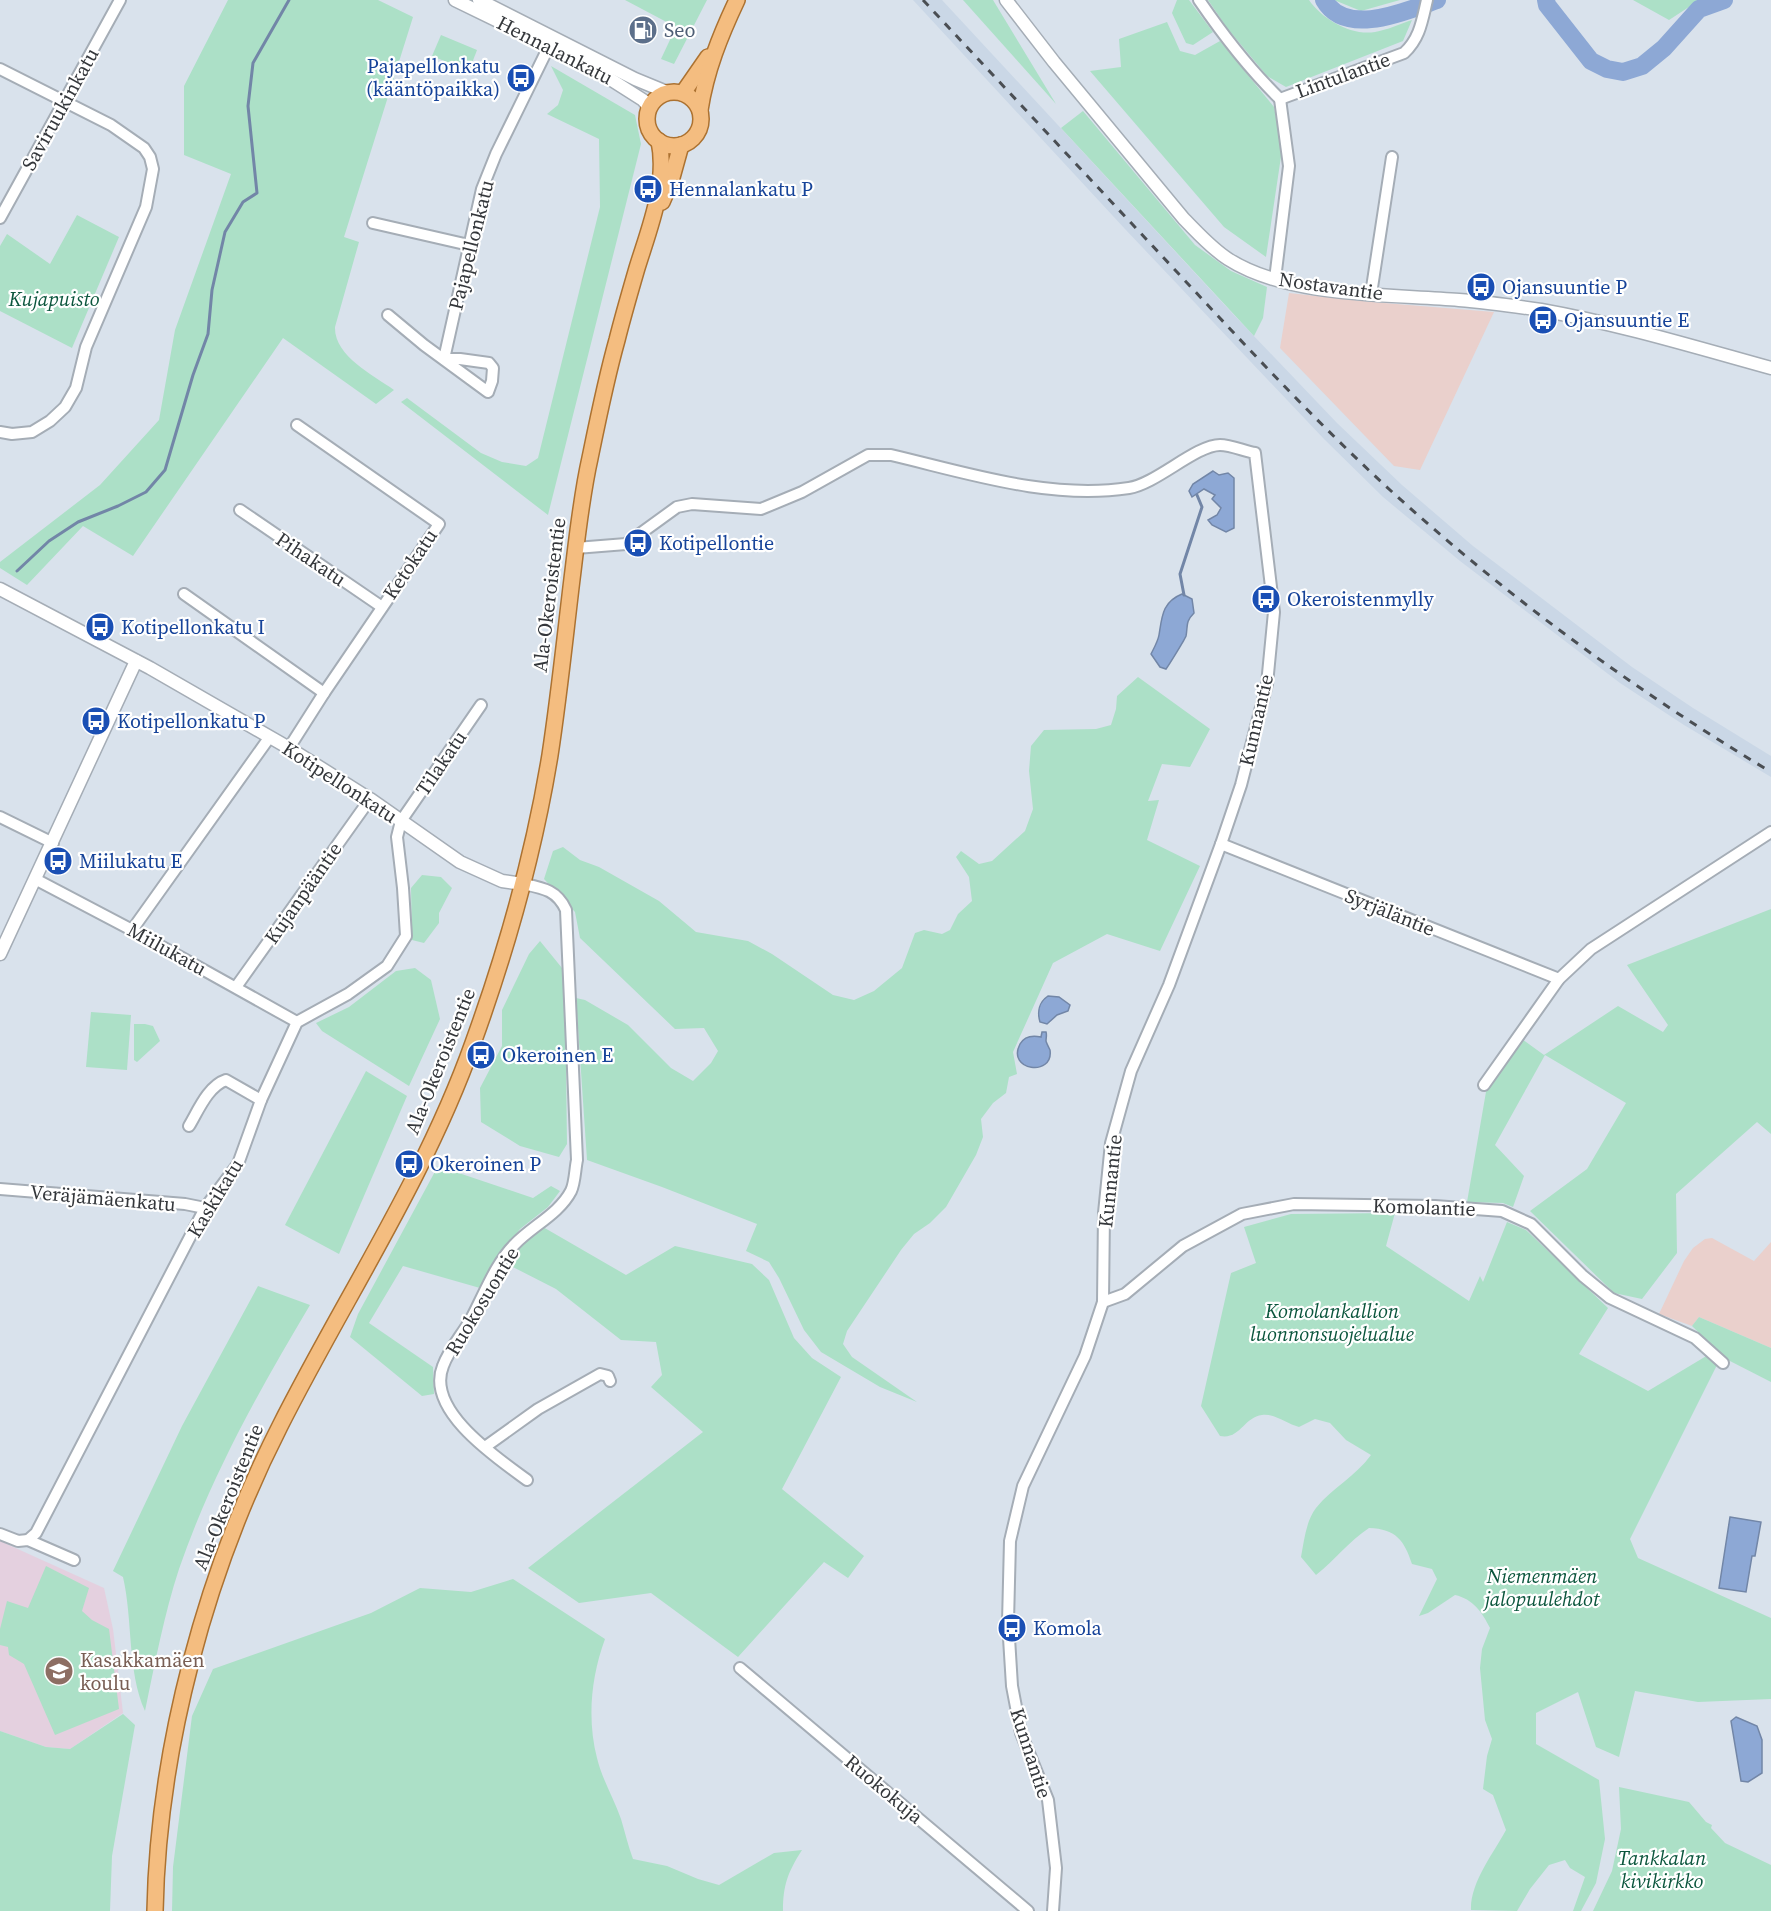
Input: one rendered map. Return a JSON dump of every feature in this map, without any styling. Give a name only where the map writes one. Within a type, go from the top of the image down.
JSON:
[{"type":"main road","points":[[719,39],[676,93],[656,100],[650,108],[648,122],[659,141],[673,146],[681,144],[695,136],[700,128],[703,91],[719,39],[737,0]]},
{"type":"main road","points":[[676,93],[693,100],[700,110]]},
{"type":"main road","name":"Ala-Okeroistentie","points":[[155,1911],[159,1840],[175,1738],[192,1658],[216,1579],[244,1504],[278,1430],[395,1214],[443,1118],[473,1044],[511,930],[523,885],[549,758],[587,472],[615,347],[651,223],[660,178],[659,141]]},
{"type":"main road","name":"Ala-Okeroistentie","points":[[651,223],[671,181],[681,144]]},
{"type":"street","name":"Saviruukinkatu","points":[[0,218],[120,0]]},
{"type":"street","name":"Hennalankatu","points":[[455,0],[635,79],[676,93]]},
{"type":"street","name":"Hennalankatu","points":[[479,0],[618,82],[650,108]]},
{"type":"street","name":"Nostavantie","points":[[1006,0],[1053,62],[1184,219],[1228,259],[1251,271],[1309,287],[1462,300],[1550,312],[1613,324],[1771,368]]},
{"type":"street","name":"Lintulantie","points":[[1199,0],[1222,34],[1264,84],[1280,99],[1404,53],[1414,44],[1427,0]]},
{"type":"street","name":"Pajapellonkatu","points":[[444,359],[485,180],[552,41]]},
{"type":"street","points":[[0,69],[111,125],[144,147],[153,169],[146,207],[86,347],[76,388],[65,407],[50,421],[32,432],[12,434],[0,432]]},
{"type":"street","points":[[1275,279],[1288,166],[1280,99]]},
{"type":"street","points":[[1371,294],[1392,157]]},
{"type":"street","points":[[373,223],[469,245]]},
{"type":"street","points":[[388,315],[444,359],[488,392],[493,368],[489,363],[470,359],[444,359]]},
{"type":"street","name":"Ketokatu","points":[[289,748],[439,524],[297,425]]},
{"type":"street","name":"Kunnantie","points":[[576,548],[626,544],[677,507],[692,504],[761,509],[802,492],[868,455],[891,455],[1041,489],[1078,492],[1131,488],[1205,449],[1219,445],[1255,453],[1274,612],[1267,684],[1241,784],[1221,844],[1169,985],[1131,1071],[1111,1143],[1104,1213],[1103,1302],[1085,1356],[1023,1486],[1010,1541],[1008,1622],[1012,1686],[1022,1733],[1048,1800],[1056,1868],[1053,1911]]},
{"type":"street","name":"Pihakatu","points":[[240,510],[382,607]]},
{"type":"street","name":"Kotipellonkatu","points":[[0,589],[289,748],[474,870],[502,881],[523,885]]},
{"type":"street","points":[[184,594],[324,693]]},
{"type":"street","points":[[0,954],[136,662]]},
{"type":"street","name":"Tilakatu","points":[[401,821],[481,705]]},
{"type":"street","points":[[132,930],[269,738]]},
{"type":"street","name":"Kujanpääntie","points":[[236,987],[370,800]]},
{"type":"street","points":[[0,817],[53,843]]},
{"type":"street","points":[[297,1022],[348,994],[387,966],[406,936],[403,888],[396,837],[401,821]]},
{"type":"street","points":[[1484,1085],[1559,979],[1591,949],[1771,832]]},
{"type":"street","name":"Syrjäläntie","points":[[1221,844],[1559,979]]},
{"type":"street","name":"Miilukatu","points":[[35,879],[297,1022]]},
{"type":"street","name":"Ruokosuontie","points":[[523,885],[542,888],[553,893],[562,901],[566,910],[577,1160],[572,1189],[564,1201],[514,1245],[502,1260],[442,1368],[441,1388],[455,1418],[484,1447],[527,1480]]},
{"type":"street","name":"Kaskikatu","points":[[32,1537],[205,1208],[237,1164],[261,1100],[297,1022]]},
{"type":"street","points":[[189,1126],[219,1082],[226,1080],[261,1100]]},
{"type":"street","name":"Veräjämäenkatu","points":[[0,1189],[185,1204],[205,1208]]},
{"type":"street","name":"Komolantie","points":[[1103,1302],[1125,1294],[1183,1246],[1242,1214],[1294,1204],[1435,1206],[1502,1211],[1531,1224],[1583,1276],[1610,1298],[1695,1338],[1723,1363]]},
{"type":"street","points":[[484,1447],[538,1409],[600,1374],[608,1376],[610,1381]]},
{"type":"street","points":[[0,1534],[18,1541],[32,1537],[74,1560]]},
{"type":"street","name":"Ruokokuja","points":[[740,1668],[1028,1911]]},
{"type":"shaded area","points":[[913,0],[942,0],[1232,313],[1337,423],[1402,485],[1473,546],[1632,667],[1771,756],[1771,777],[1684,725],[1620,683],[1460,561],[1383,497],[1324,439],[1125,229]]},
{"type":"shaded area","points":[[1289,293],[1494,312],[1420,470],[1394,466],[1280,348]]},
{"type":"shaded area","points":[[1712,1238],[1754,1261],[1771,1242],[1771,1348],[1699,1317],[1692,1326],[1659,1314],[1684,1261],[1693,1248],[1705,1239]]},
{"type":"shaded area","name":"Kasakkamäen koulu","points":[[0,1541],[104,1588],[113,1629],[123,1713],[70,1749],[46,1747],[0,1731]]},
{"type":"green space","points":[[228,0],[378,0],[413,17],[344,237],[359,242],[335,327],[336,337],[348,356],[394,390],[376,404],[283,338],[133,556],[83,526],[27,585],[0,568],[0,562],[100,485],[159,420],[175,330],[231,174],[184,155],[184,86]]},
{"type":"green space","points":[[625,0],[707,0],[674,64],[661,59],[676,27]]},
{"type":"green space","points":[[963,0],[993,0],[1056,104]]},
{"type":"green space","points":[[1177,0],[1189,0],[1213,32],[1193,45],[1186,43],[1172,13]]},
{"type":"green space","points":[[1208,0],[1309,0],[1329,20],[1347,29],[1366,33],[1384,30],[1412,20],[1403,41],[1286,87],[1267,76],[1227,28]]},
{"type":"green space","points":[[1334,0],[1400,0],[1361,11]]},
{"type":"green space","points":[[1633,0],[1706,0],[1692,5],[1669,20]]},
{"type":"green space","points":[[1167,22],[1180,51],[1195,55],[1220,41],[1274,107],[1282,150],[1266,257],[1224,227],[1090,71],[1121,67],[1119,39]]},
{"type":"green space","points":[[441,35],[477,50],[469,71],[432,56]]},
{"type":"green space","points":[[551,66],[635,115],[641,144],[548,515],[401,402],[407,398],[481,453],[502,462],[526,466],[538,458],[600,207],[599,139],[547,114],[558,105],[563,90]]},
{"type":"green space","points":[[1083,111],[1195,245],[1231,271],[1267,287],[1263,318],[1254,336],[1061,128]]},
{"type":"green space","name":"Kujapuisto","points":[[77,215],[119,237],[72,348],[0,311],[0,246],[7,234],[50,264]]},
{"type":"green space","points":[[1138,677],[1210,729],[1190,767],[1162,764],[1148,801],[1159,800],[1147,840],[1200,866],[1160,951],[1107,934],[1053,963],[1013,1052],[1017,1074],[1009,1077],[1006,1093],[993,1103],[981,1119],[983,1137],[976,1155],[946,1207],[930,1223],[914,1234],[901,1250],[847,1331],[843,1344],[852,1357],[917,1402],[880,1387],[821,1352],[804,1330],[769,1262],[746,1251],[757,1224],[587,1160],[576,998],[585,1000],[628,1025],[671,1068],[693,1081],[711,1063],[718,1051],[704,1028],[675,1029],[580,938],[575,912],[544,879],[553,851],[563,847],[580,860],[599,867],[659,901],[696,932],[748,941],[772,954],[833,995],[854,1000],[874,991],[902,968],[915,933],[924,930],[942,934],[950,930],[958,914],[972,901],[969,877],[956,857],[961,851],[979,864],[992,861],[1025,831],[1033,809],[1029,771],[1031,746],[1044,730],[1096,729],[1111,725],[1117,696]]},
{"type":"green space","points":[[422,875],[441,877],[452,888],[439,913],[439,923],[424,943],[412,940],[411,888]]},
{"type":"green space","points":[[1771,909],[1771,1134],[1757,1122],[1676,1194],[1677,1253],[1642,1299],[1614,1293],[1530,1211],[1587,1169],[1626,1103],[1545,1055],[1495,1145],[1524,1176],[1513,1207],[1503,1203],[1467,1202],[1487,1086],[1522,1039],[1544,1055],[1618,1006],[1663,1032],[1668,1025],[1627,965]]},
{"type":"green space","points":[[540,941],[562,968],[565,988],[567,1144],[559,1157],[520,1146],[481,1122],[480,1088],[502,1046],[502,1010],[529,954]]},
{"type":"green space","points":[[415,968],[431,980],[440,1019],[409,1086],[322,1031],[316,1023],[349,1007],[396,971]]},
{"type":"green space","points":[[91,1012],[131,1015],[127,1070],[86,1067]]},
{"type":"green space","points":[[134,1024],[153,1026],[160,1041],[137,1062],[134,1060]]},
{"type":"green space","points":[[366,1071],[407,1096],[339,1254],[285,1225]]},
{"type":"green space","points":[[438,1166],[533,1198],[551,1186],[560,1191],[548,1207],[520,1229],[480,1288],[403,1266],[369,1323],[433,1367],[434,1394],[422,1396],[350,1337],[358,1314]]},
{"type":"green space","points":[[1395,1213],[1386,1246],[1469,1301],[1480,1276],[1483,1282],[1507,1222],[1526,1230],[1608,1308],[1579,1354],[1648,1391],[1708,1355],[1717,1365],[1630,1539],[1638,1558],[1771,1618],[1771,1699],[1698,1702],[1635,1691],[1619,1757],[1596,1747],[1578,1692],[1536,1713],[1536,1744],[1599,1780],[1605,1839],[1596,1883],[1581,1911],[1573,1911],[1585,1877],[1570,1868],[1565,1860],[1549,1865],[1530,1889],[1517,1911],[1471,1910],[1478,1879],[1506,1830],[1493,1795],[1483,1789],[1487,1756],[1492,1739],[1485,1720],[1480,1668],[1482,1649],[1490,1628],[1480,1612],[1472,1603],[1455,1595],[1428,1613],[1419,1616],[1437,1579],[1432,1569],[1412,1564],[1402,1542],[1398,1537],[1386,1531],[1369,1528],[1316,1575],[1301,1557],[1304,1538],[1316,1508],[1371,1455],[1346,1440],[1330,1423],[1315,1419],[1299,1427],[1271,1416],[1262,1415],[1251,1420],[1232,1435],[1220,1436],[1201,1406],[1231,1273],[1256,1263],[1244,1227],[1291,1214]]},
{"type":"green space","points":[[543,1227],[626,1275],[675,1246],[752,1264],[769,1280],[794,1338],[812,1358],[841,1377],[782,1489],[864,1556],[848,1578],[824,1562],[738,1657],[651,1593],[579,1603],[528,1568],[703,1432],[651,1387],[662,1375],[656,1342],[621,1340],[556,1289],[507,1264],[518,1249]]},
{"type":"green space","points":[[258,1286],[310,1305],[238,1434],[192,1534],[169,1604],[145,1711],[135,1679],[123,1577],[113,1571],[182,1426]]},
{"type":"green space","points":[[1699,1317],[1771,1348],[1771,1382],[1726,1359],[1692,1326]]},
{"type":"green space","name":"Kasakkamäen koulu","points":[[46,1566],[89,1588],[82,1611],[92,1620],[109,1629],[119,1709],[55,1735],[24,1664],[9,1655],[8,1647],[0,1645],[0,1629],[7,1601],[28,1608]]},
{"type":"green space","points":[[513,1579],[605,1639],[596,1668],[591,1713],[592,1728],[599,1766],[621,1819],[633,1859],[667,1866],[719,1885],[774,1853],[802,1850],[787,1879],[783,1911],[172,1911],[173,1867],[192,1716],[213,1669],[371,1613],[420,1588],[471,1592]]},
{"type":"green space","points":[[123,1714],[135,1725],[112,1856],[110,1911],[0,1911],[0,1731],[46,1747],[70,1749]]},
{"type":"green space","name":"Tankkalan kivikirkko","points":[[1619,1787],[1689,1802],[1706,1822],[1712,1825],[1711,1828],[1725,1843],[1771,1865],[1771,1911],[1593,1911],[1612,1871],[1621,1829]]},
{"type":"water","points":[[1213,471],[1219,475],[1228,473],[1234,478],[1234,528],[1226,532],[1212,525],[1208,520],[1217,515],[1221,508],[1212,499],[1215,495],[1204,489],[1192,497],[1189,491],[1193,484]]},
{"type":"water","points":[[1182,594],[1192,599],[1194,613],[1188,622],[1185,638],[1166,669],[1160,667],[1151,654],[1164,611],[1170,601]]},
{"type":"water","points":[[1048,996],[1059,997],[1070,1005],[1068,1011],[1057,1015],[1047,1024],[1040,1022],[1039,1011],[1041,1004]]},
{"type":"water","points":[[1042,1032],[1046,1032],[1046,1041],[1050,1050],[1049,1059],[1039,1067],[1024,1065],[1017,1053],[1020,1044],[1029,1037],[1041,1037]]},
{"type":"water","points":[[1730,1517],[1761,1522],[1746,1592],[1719,1588]]},
{"type":"water","points":[[1736,1717],[1757,1726],[1762,1740],[1762,1773],[1748,1782],[1741,1781],[1731,1721]]},
{"type":"waterway","points":[[17,571],[49,541],[78,522],[146,492],[165,470],[193,375],[208,334],[212,290],[225,232],[243,202],[257,193],[248,106],[253,63],[289,0]]},
{"type":"waterway","points":[[1324,0],[1334,11],[1347,18],[1361,20],[1393,15],[1437,0]]},
{"type":"waterway","points":[[1546,0],[1547,5],[1591,61],[1607,69],[1623,72],[1642,66],[1664,48],[1699,9],[1724,0]]},
{"type":"waterway","points":[[1184,595],[1180,574],[1202,507],[1197,495]]},
{"type":"railway","points":[[923,0],[1254,355],[1390,490],[1479,567],[1573,640],[1671,709],[1771,772]]},
{"type":"place","name":"Seo","points":[[643,30]]},
{"type":"place","name":"Pajapellonkatu (kääntöpaikka)","points":[[521,78]]},
{"type":"place","name":"Hennalankatu P","points":[[648,189]]},
{"type":"place","name":"Ojansuuntie P","points":[[1481,287]]},
{"type":"place","name":"Ojansuuntie E","points":[[1543,320]]},
{"type":"place","name":"Kotipellontie","points":[[638,543]]},
{"type":"place","name":"Okeroistenmylly","points":[[1266,599]]},
{"type":"place","name":"Kotipellonkatu I","points":[[100,627]]},
{"type":"place","name":"Kotipellonkatu P","points":[[96,721]]},
{"type":"place","name":"Miilukatu E","points":[[58,861]]},
{"type":"place","name":"Okeroinen E","points":[[481,1055]]},
{"type":"place","name":"Okeroinen P","points":[[409,1164]]},
{"type":"place","name":"Komola","points":[[1012,1628]]},
{"type":"place","name":"Kasakkamäen koulu","points":[[59,1671]]},
{"type":"park label","name":"Komolankallion luonnonsuojelualue","points":[[1332,1322]]},
{"type":"park label","name":"Niemenmäen jalopuulehdot","points":[[1542,1588]]}]
